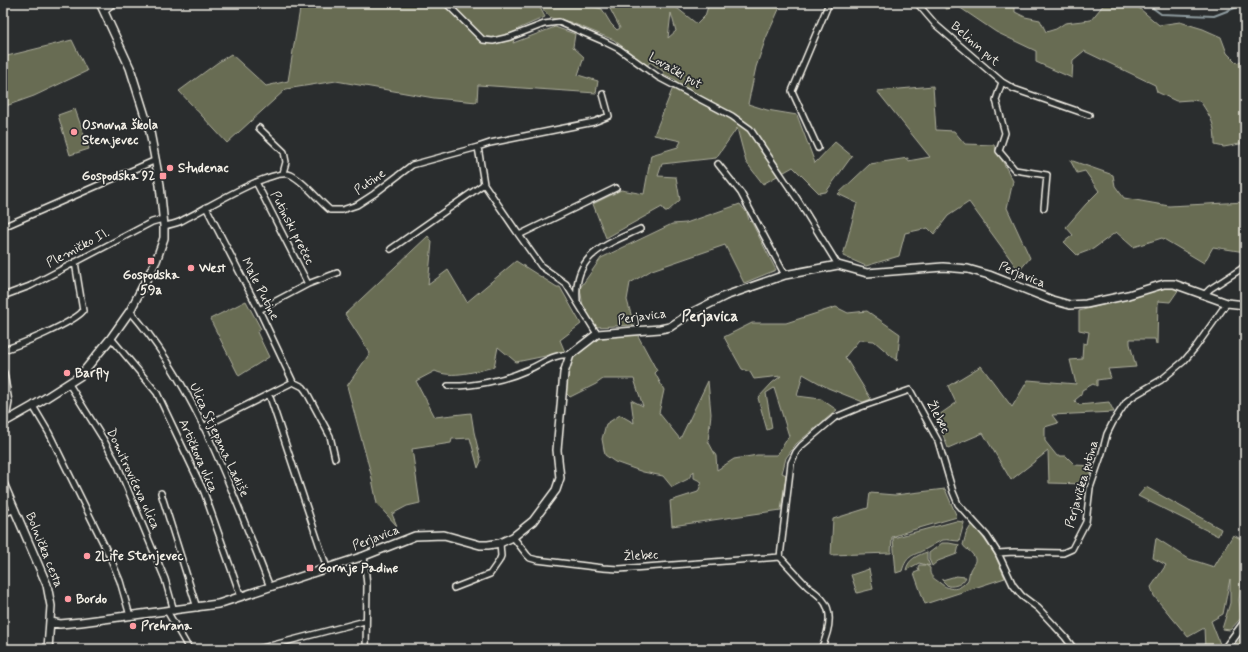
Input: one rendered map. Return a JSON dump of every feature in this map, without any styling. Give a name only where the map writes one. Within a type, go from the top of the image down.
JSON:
[{"type":"street","points":[[4,422],[34,406],[80,376],[111,338],[130,311],[156,261],[164,238],[164,222],[156,160],[150,132],[130,68],[100,3]]},
{"type":"street","points":[[104,11],[114,3]]},
{"type":"street","name":"Lovački put","points":[[446,3],[483,40],[493,41],[510,37],[544,24],[560,22],[603,40],[619,49],[658,77],[732,116],[750,129],[798,200],[838,265]]},
{"type":"street","points":[[818,148],[792,91],[829,3]]},
{"type":"street","name":"Belinin put","points":[[917,3],[936,25],[1002,82],[1014,89],[1089,116]]},
{"type":"street","name":"Belinin put","points":[[1002,82],[996,100],[1005,133],[999,151],[1015,170],[1047,175],[1044,208]]},
{"type":"street","name":"Putine","points":[[283,173],[290,174],[300,181],[330,210],[342,210],[357,204],[374,194],[412,165],[478,148],[490,143],[573,127],[609,116],[603,94]]},
{"type":"street","points":[[164,222],[178,222],[256,182],[283,173],[286,162],[284,152],[259,128]]},
{"type":"street","points":[[448,386],[456,387],[494,381],[526,371],[556,356],[562,354],[570,355],[597,334],[566,284],[541,266],[484,184],[478,148]]},
{"type":"street","points":[[3,227],[156,160]]},
{"type":"street","points":[[718,164],[741,193],[785,275]]},
{"type":"street","name":"Putinski prečec","points":[[256,182],[308,284]]},
{"type":"street","points":[[391,249],[484,184]]},
{"type":"street","points":[[519,235],[616,188]]},
{"type":"street","name":"Male Putine","points":[[206,207],[259,310],[293,382],[303,387],[306,391],[330,436],[335,458]]},
{"type":"street","name":"Plemičko II.","points":[[3,296],[30,286],[152,222],[164,222]]},
{"type":"street","points":[[577,302],[576,288],[580,270],[590,256],[599,249],[640,229]]},
{"type":"street","points":[[3,350],[20,345],[80,315],[83,311],[75,262]]},
{"type":"street","name":"Perjavica","points":[[597,334],[670,327],[691,313],[725,296],[785,275],[838,265],[868,273],[943,267],[968,269],[990,274],[1052,300],[1070,305],[1086,304],[1128,295],[1164,284],[1174,284],[1227,303],[1245,305]]},
{"type":"street","points":[[1204,295],[1210,288],[1245,265]]},
{"type":"street","name":"Putinski prečec","points":[[259,310],[308,284],[337,273]]},
{"type":"street","name":"Perjavička putina","points":[[998,553],[1063,553],[1072,549],[1086,522],[1090,488],[1107,434],[1117,416],[1127,401],[1161,380],[1184,361],[1227,303]]},
{"type":"street","name":"Ulica Stjepana Ladiše","points":[[130,311],[163,355],[203,427],[231,488],[270,587]]},
{"type":"street","name":"Artičkova ulica","points":[[111,338],[157,394],[204,492],[241,597]]},
{"type":"street","name":"Perjavica","points":[[51,622],[60,624],[70,623],[197,608],[218,604],[364,556],[420,535],[444,534],[480,545],[494,545],[512,537],[533,521],[556,490],[560,478],[557,450],[564,373],[570,355]]},
{"type":"street","points":[[3,373],[8,402],[3,430]]},
{"type":"street","points":[[203,427],[293,382]]},
{"type":"street","name":"Domitrovićeva ulica","points":[[69,384],[118,466],[165,579],[171,611],[189,649]]},
{"type":"street","name":"Žlebec","points":[[512,537],[530,558],[603,568],[651,567],[780,557],[791,463],[796,452],[834,418],[841,414],[910,390],[938,441],[956,499],[961,508],[987,536],[998,553],[1013,585],[1022,596],[1038,608],[1074,649]]},
{"type":"street","points":[[269,394],[327,568]]},
{"type":"street","points":[[34,406],[49,433],[110,557],[122,585],[130,616]]},
{"type":"street","name":"Bolnička cesta","points":[[3,483],[47,585],[51,606],[48,649]]},
{"type":"street","points":[[161,493],[197,608]]},
{"type":"street","name":"Bolnička cesta","points":[[3,514],[15,509]]},
{"type":"street","points":[[454,588],[490,574],[501,556],[500,543]]},
{"type":"street","points":[[364,556],[367,585],[366,649]]},
{"type":"street","points":[[780,557],[821,598],[826,606],[829,624],[825,639],[820,649]]},
{"type":"street","points":[[258,649],[366,621]]},
{"type":"street","points":[[1225,649],[1245,622]]},
{"type":"green space","points":[[301,3],[579,3],[602,9],[611,24],[617,30],[620,28],[607,3],[672,3],[697,24],[705,16],[709,3],[774,3],[780,7],[766,38],[756,67],[748,104],[767,110],[797,115],[815,163],[835,142],[852,156],[826,192],[819,193],[793,167],[763,184],[746,162],[737,128],[716,158],[662,164],[658,176],[676,177],[680,200],[667,212],[665,212],[662,207],[606,238],[593,204],[621,190],[644,194],[651,155],[678,147],[681,141],[654,135],[676,80],[663,74],[664,72],[650,62],[647,66],[614,40],[570,22],[551,18],[538,4],[545,17],[518,29],[513,43],[555,27],[575,34],[573,47],[584,57],[578,75],[598,81],[596,93],[478,85],[477,102],[434,98],[336,81],[286,89],[227,143],[179,91],[231,54],[266,86],[288,81]],"holes":[[[671,13],[676,31],[668,38]]]},
{"type":"green space","points":[[939,3],[1015,3],[1015,12],[1025,17],[1040,20],[1046,32],[1056,29],[1065,23],[1091,20],[1105,3],[1133,3],[1159,25],[1180,22],[1203,29],[1221,37],[1227,53],[1237,63],[1245,59],[1245,143],[1224,147],[1215,145],[1212,122],[1200,101],[1176,101],[1157,92],[1155,85],[1084,51],[1073,60],[1072,78],[1036,62],[1036,51],[996,32],[959,7],[946,9]]},
{"type":"green space","points":[[72,40],[87,71],[34,96],[3,107],[3,57]]},
{"type":"green space","points":[[933,86],[936,130],[954,131],[965,144],[994,145],[1013,181],[1007,208],[1030,258],[1019,271],[969,202],[948,216],[934,234],[928,228],[905,233],[899,256],[866,266],[843,256],[857,203],[838,194],[870,164],[908,158],[908,161],[930,157],[877,91]]},
{"type":"green space","points":[[75,109],[89,149],[70,155],[58,115]]},
{"type":"green space","points":[[1070,160],[1113,175],[1115,186],[1124,198],[1169,206],[1245,202],[1245,252],[1213,247],[1204,263],[1162,238],[1133,247],[1116,232],[1093,249],[1077,255],[1064,242],[1073,235],[1066,227],[1099,191],[1085,171],[1077,173]]},
{"type":"green space","points":[[740,204],[747,213],[749,220],[752,223],[776,270],[744,283],[725,245],[652,270],[630,283],[627,300],[634,325],[596,327],[583,306],[580,288],[601,258],[672,224],[686,223]]},
{"type":"green space","points":[[428,236],[432,242],[428,285],[448,270],[467,302],[516,261],[557,287],[560,287],[581,324],[560,340],[565,352],[516,362],[498,347],[494,367],[456,374],[435,371],[416,381],[435,417],[471,413],[481,461],[478,468],[470,438],[452,439],[451,443],[412,449],[420,503],[407,506],[392,514],[397,526],[377,504],[371,474],[347,386],[370,353],[345,314]]},
{"type":"green space","points":[[1172,286],[1179,289],[1170,302],[1158,301],[1157,344],[1155,339],[1130,339],[1136,367],[1108,369],[1111,378],[1097,380],[1097,386],[1093,384],[1082,390],[1081,395],[1075,400],[1079,405],[1109,402],[1114,412],[1052,415],[1058,423],[1045,427],[1045,441],[1057,456],[1066,456],[1075,465],[1093,466],[1086,484],[1049,483],[1048,451],[1011,480],[983,433],[948,448],[936,417],[956,403],[948,386],[981,366],[1012,407],[1028,380],[1076,384],[1070,360],[1082,359],[1083,343],[1087,344],[1089,332],[1079,330],[1079,311],[1137,296],[1162,287]]},
{"type":"green space","points":[[246,301],[261,329],[257,332],[269,357],[239,376],[210,319]]},
{"type":"green space","points":[[836,307],[848,313],[867,311],[900,334],[897,361],[874,341],[859,340],[845,357],[871,399],[863,402],[828,388],[803,374],[797,396],[821,399],[837,410],[796,444],[786,458],[782,473],[786,475],[781,510],[672,526],[670,501],[698,492],[702,482],[694,478],[694,471],[688,479],[672,487],[663,476],[643,472],[615,462],[605,455],[602,439],[606,424],[620,415],[634,423],[631,400],[643,406],[634,379],[603,379],[570,397],[566,393],[572,356],[596,338],[637,334],[657,371],[655,373],[664,390],[659,413],[680,439],[708,381],[711,414],[708,441],[716,456],[717,470],[734,459],[757,455],[777,455],[789,436],[774,388],[766,393],[772,428],[767,430],[758,398],[781,376],[754,379],[750,372],[742,369],[724,337],[752,323],[786,323]]},
{"type":"green space","points":[[1146,487],[1221,529],[1218,536],[1138,496]]},
{"type":"green space","points":[[945,489],[957,517],[892,537],[891,553],[831,555],[833,519],[868,508],[870,493],[895,495]]},
{"type":"green space","points":[[956,521],[964,522],[959,541],[943,540],[911,556],[906,561],[902,571],[896,573],[893,538]]},
{"type":"green space","points":[[972,524],[994,553],[1005,578],[925,604],[914,573],[919,571],[919,565],[926,565],[930,568],[932,577],[944,586],[954,589],[965,584],[975,561],[972,553],[963,545],[966,534]]},
{"type":"green space","points":[[1233,535],[1245,541],[1245,556],[1242,564],[1239,600],[1241,618],[1230,630],[1222,629],[1230,603],[1230,579],[1223,614],[1211,621],[1220,644],[1211,649],[1205,649],[1204,628],[1188,637],[1154,596],[1151,587],[1166,565],[1153,558],[1156,538],[1189,559],[1214,567]]},
{"type":"green space","points":[[942,543],[959,545],[957,554],[938,561],[932,566],[929,559],[929,553]]},
{"type":"green space","points":[[927,552],[927,559],[930,566],[919,563],[906,570],[911,560]]},
{"type":"green space","points":[[869,569],[873,589],[857,593],[851,575]]},
{"type":"green space","points":[[956,576],[966,577],[961,583],[953,586],[948,586],[942,580]]},
{"type":"green space","points":[[1245,634],[1245,649],[1231,649]]},
{"type":"waterway","points":[[1146,3],[1161,14],[1214,16],[1245,4]]},
{"type":"place","name":"Osnovna škola Stenjevec","points":[[74,132]]},
{"type":"place","name":"Studenac","points":[[170,168]]},
{"type":"place","name":"Gospodska 92","points":[[163,176]]},
{"type":"place","name":"Gospodska 59a","points":[[151,261]]},
{"type":"place","name":"West","points":[[191,268]]},
{"type":"place","name":"Barfly","points":[[67,373]]},
{"type":"place","name":"2Life Stenjevec","points":[[87,556]]},
{"type":"place","name":"Gornje Padine","points":[[310,568]]},
{"type":"place","name":"Bordo","points":[[68,599]]},
{"type":"place","name":"Prehrana","points":[[133,626]]},
{"type":"district","name":"Perjavica","points":[[710,317]]}]
